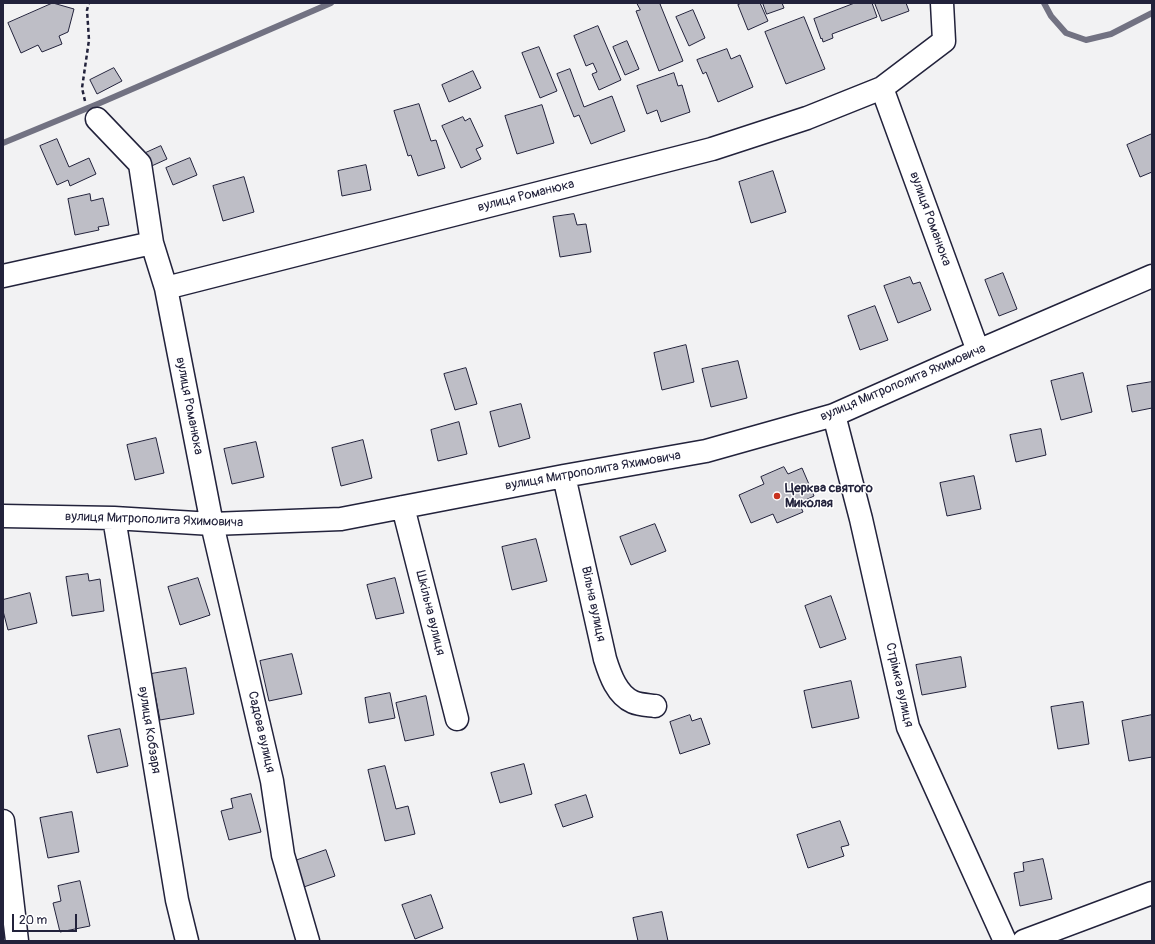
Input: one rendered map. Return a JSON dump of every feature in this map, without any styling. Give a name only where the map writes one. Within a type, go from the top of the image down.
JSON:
[{"type":"street","name":"вулиця Романюка","points":[[166,288],[712,149],[807,118],[882,88],[944,41],[942,3]]},
{"type":"street","name":"вулиця Романюка","points":[[882,88],[978,351]]},
{"type":"street","name":"вулиця Романюка","points":[[91,111],[140,164],[152,243],[166,288],[212,524]]},
{"type":"street","points":[[3,276],[152,243]]},
{"type":"street","name":"вулиця Митрополита Яхимовича","points":[[3,516],[114,518],[212,524],[341,519],[564,476],[706,451],[834,415],[1152,276]]},
{"type":"street","name":"Стрімка вулиця","points":[[834,415],[862,519],[908,727],[1005,941]]},
{"type":"street","name":"Вільна вулиця","points":[[564,476],[608,668],[618,690],[625,697],[633,702],[655,706]]},
{"type":"street","name":"Шкільна вулиця","points":[[403,507],[457,719]]},
{"type":"street","name":"вулиця Кобзаря","points":[[114,518],[177,900],[186,941]]},
{"type":"street","name":"Садова вулиця","points":[[212,524],[272,781],[283,855],[308,941]]},
{"type":"street","points":[[3,821],[17,941]]},
{"type":"street","points":[[1024,941],[1152,892]]},
{"type":"path","points":[[89,3],[87,10],[89,40],[82,88],[91,111]]},
{"type":"building","points":[[53,3],[74,9],[68,32],[59,36],[62,44],[42,52],[38,45],[21,53],[8,23]]},
{"type":"building","points":[[637,3],[662,3],[660,4],[683,61],[659,71],[636,11],[640,10]]},
{"type":"building","points":[[742,3],[760,3],[768,21],[748,30],[738,5]]},
{"type":"building","points":[[763,3],[782,3],[784,8],[767,14]]},
{"type":"building","points":[[855,3],[872,3],[877,17],[832,34],[833,38],[823,42],[814,19]]},
{"type":"building","points":[[875,3],[906,3],[909,11],[882,21]]},
{"type":"building","points":[[693,10],[705,38],[689,46],[676,17]]},
{"type":"building","points":[[804,17],[825,69],[786,84],[765,32]]},
{"type":"building","points":[[598,26],[621,80],[599,90],[592,74],[597,72],[593,63],[586,66],[574,36]]},
{"type":"building","points":[[627,41],[639,69],[625,75],[613,47]]},
{"type":"building","points":[[539,47],[557,91],[540,98],[522,53]]},
{"type":"building","points":[[727,49],[731,59],[740,55],[753,87],[718,102],[706,72],[703,74],[697,60]]},
{"type":"building","points":[[114,68],[122,81],[97,94],[90,80]]},
{"type":"building","points":[[570,69],[584,107],[612,96],[625,131],[591,144],[579,115],[574,117],[557,74]]},
{"type":"building","points":[[473,71],[481,88],[449,102],[442,85]]},
{"type":"building","points":[[674,73],[678,86],[682,85],[690,112],[661,122],[657,110],[647,114],[637,86]]},
{"type":"building","points":[[419,104],[431,141],[436,140],[445,168],[418,176],[411,155],[408,156],[394,111]]},
{"type":"building","points":[[542,105],[554,143],[517,154],[505,116]]},
{"type":"building","points":[[463,117],[465,121],[470,118],[483,146],[476,149],[481,159],[461,168],[442,126]]},
{"type":"building","points":[[1152,134],[1152,172],[1140,177],[1127,145]]},
{"type":"building","points":[[57,139],[69,167],[89,158],[96,174],[70,186],[68,180],[57,185],[40,146]]},
{"type":"building","points":[[161,146],[167,159],[145,169],[139,156]]},
{"type":"building","points":[[190,158],[197,175],[173,185],[166,168]]},
{"type":"building","points":[[366,165],[371,190],[342,196],[338,171]]},
{"type":"building","points":[[773,171],[786,212],[751,223],[739,182]]},
{"type":"building","points":[[244,177],[254,212],[223,221],[213,186]]},
{"type":"building","points":[[90,194],[91,201],[103,198],[109,225],[98,227],[99,230],[75,235],[68,199]]},
{"type":"building","points":[[574,214],[577,225],[586,224],[591,252],[560,257],[553,217]]},
{"type":"building","points":[[1003,273],[1017,309],[999,316],[985,280]]},
{"type":"building","points":[[910,277],[913,284],[920,282],[931,310],[898,323],[884,286]]},
{"type":"building","points":[[875,306],[888,340],[860,350],[848,316]]},
{"type":"building","points":[[686,345],[694,382],[662,390],[654,353]]},
{"type":"building","points":[[738,361],[747,398],[711,407],[702,369]]},
{"type":"building","points":[[466,368],[477,404],[455,410],[444,374]]},
{"type":"building","points":[[1083,373],[1092,412],[1061,420],[1051,381]]},
{"type":"building","points":[[1152,382],[1152,408],[1132,412],[1127,386]]},
{"type":"building","points":[[521,404],[530,438],[499,447],[490,412]]},
{"type":"building","points":[[459,422],[467,454],[438,461],[431,430]]},
{"type":"building","points":[[1041,429],[1046,455],[1016,462],[1010,435]]},
{"type":"building","points":[[156,438],[164,473],[135,480],[127,445]]},
{"type":"building","points":[[363,440],[372,478],[341,486],[332,448]]},
{"type":"building","points":[[256,442],[264,477],[232,484],[224,449]]},
{"type":"building","name":"Церква святого Миколая","points":[[784,467],[788,474],[802,468],[814,496],[799,503],[803,512],[777,523],[773,514],[751,523],[739,495],[764,484],[761,477]]},
{"type":"building","points":[[974,476],[981,509],[947,516],[940,483]]},
{"type":"building","points":[[655,524],[666,551],[631,565],[620,537]]},
{"type":"building","points":[[536,539],[547,581],[512,590],[502,547]]},
{"type":"building","points":[[88,574],[89,581],[100,579],[104,611],[72,616],[66,577]]},
{"type":"building","points":[[198,578],[210,615],[180,625],[168,587]]},
{"type":"building","points":[[395,578],[404,613],[376,619],[367,585]]},
{"type":"building","points":[[30,593],[37,623],[8,630],[3,611],[3,600]]},
{"type":"building","points":[[831,596],[846,639],[820,648],[805,606]]},
{"type":"building","points":[[292,654],[302,694],[269,701],[260,661]]},
{"type":"building","points":[[961,657],[966,687],[922,695],[916,665]]},
{"type":"building","points":[[186,668],[194,714],[160,720],[151,674]]},
{"type":"building","points":[[851,681],[859,718],[812,728],[804,691]]},
{"type":"building","points":[[390,693],[395,718],[369,723],[365,698]]},
{"type":"building","points":[[426,696],[434,735],[405,741],[396,703]]},
{"type":"building","points":[[1083,702],[1089,744],[1058,749],[1051,707]]},
{"type":"building","points":[[690,715],[692,721],[701,718],[710,744],[680,754],[670,722]]},
{"type":"building","points":[[1152,715],[1152,757],[1129,761],[1122,721]]},
{"type":"building","points":[[120,729],[128,766],[97,773],[88,736]]},
{"type":"building","points":[[524,764],[532,794],[500,803],[491,773]]},
{"type":"building","points":[[385,766],[396,809],[408,806],[415,834],[385,841],[368,770]]},
{"type":"building","points":[[251,794],[261,832],[229,840],[221,811],[233,808],[231,799]]},
{"type":"building","points":[[586,795],[593,817],[563,827],[555,805]]},
{"type":"building","points":[[72,812],[79,852],[48,858],[40,818]]},
{"type":"building","points":[[840,821],[849,845],[841,847],[844,856],[808,868],[797,835]]},
{"type":"building","points":[[326,850],[335,876],[301,888],[292,862]]},
{"type":"building","points":[[1043,859],[1052,899],[1020,906],[1014,873],[1024,871],[1023,863]]},
{"type":"building","points":[[80,881],[90,926],[60,932],[53,903],[61,901],[58,886]]},
{"type":"building","points":[[431,895],[443,928],[415,939],[402,905]]},
{"type":"building","points":[[662,912],[668,941],[638,941],[633,918]]},
{"type":"waterway","points":[[3,143],[100,103],[331,3]]},
{"type":"waterway","points":[[1044,3],[1051,16],[1066,33],[1086,40],[1111,34],[1152,13]]},
{"type":"place","name":"Церква святого Миколая","points":[[777,496]]}]
